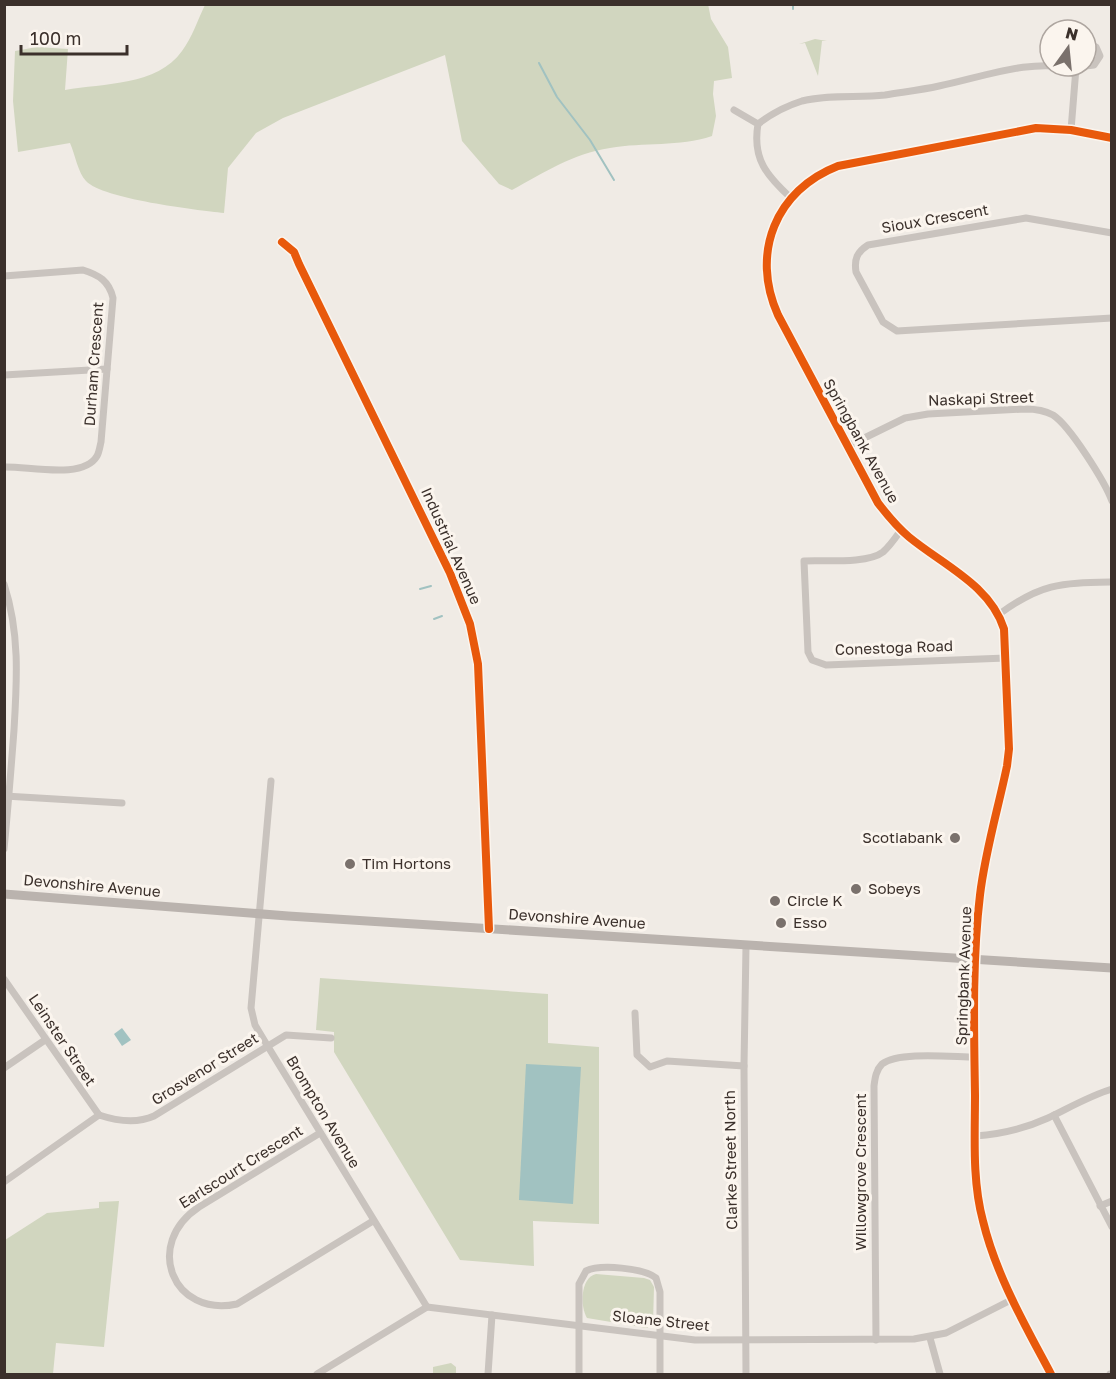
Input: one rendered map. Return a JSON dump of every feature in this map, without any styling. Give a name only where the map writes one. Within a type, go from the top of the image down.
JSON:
[{"type":"main road","name":"Springbank Avenue","points":[[1050,1374],[991,1251],[983,1222],[977,1181],[976,961],[981,887],[1008,766],[1004,632],[989,600],[901,530],[879,503],[778,315],[768,285],[767,261],[770,237],[778,218],[791,198],[819,175],[846,163],[1033,129],[1071,130],[1112,138]]},
{"type":"main road","name":"Devonshire Avenue","points":[[4,894],[258,914],[1112,969]]},
{"type":"street","points":[[758,124],[778,111],[809,100],[897,93],[940,86],[981,75],[1038,68]]},
{"type":"street","points":[[1071,130],[1075,78]]},
{"type":"street","points":[[734,110],[758,124]]},
{"type":"street","points":[[758,124],[758,150],[765,171],[791,198]]},
{"type":"street","name":"Sioux Crescent","points":[[1112,233],[1040,219],[1013,219],[868,245],[857,255],[855,266],[883,322],[897,331],[1112,318]]},
{"type":"street","name":"Industrial Avenue","points":[[282,242],[294,252],[450,573],[470,624],[478,664],[489,929]]},
{"type":"street","name":"Durham Crescent","points":[[4,276],[83,270],[105,281],[111,288],[113,298],[98,456],[91,463],[68,470],[4,467]]},
{"type":"street","points":[[4,375],[107,369]]},
{"type":"street","name":"Naskapi Street","points":[[848,446],[905,418],[928,414],[1025,409],[1042,411],[1059,420],[1067,429],[1105,485],[1112,501]]},
{"type":"street","name":"Conestoga Road","points":[[901,530],[886,549],[877,556],[804,561],[810,657],[826,665],[1006,658]]},
{"type":"street","points":[[998,615],[1016,602],[1044,588],[1064,583],[1112,582]]},
{"type":"street","points":[[4,584],[14,621],[17,654],[4,849]]},
{"type":"street","name":"Brompton Avenue","points":[[271,781],[251,1008],[255,1025],[427,1308]]},
{"type":"street","points":[[7,796],[122,803]]},
{"type":"street","name":"Clarke Street North","points":[[746,946],[744,1066],[746,1374]]},
{"type":"street","name":"Leinster Street","points":[[4,979],[99,1116]]},
{"type":"street","points":[[636,1013],[637,1055],[650,1067],[668,1061],[744,1066]]},
{"type":"street","name":"Grosvenor Street","points":[[99,1116],[132,1121],[151,1118],[286,1035],[331,1038]]},
{"type":"street","points":[[4,1068],[45,1040]]},
{"type":"street","name":"Willowgrove Crescent","points":[[876,1340],[874,1086],[878,1070],[883,1064],[899,1058],[975,1057]]},
{"type":"street","points":[[975,1136],[1013,1131],[1112,1089]]},
{"type":"street","points":[[1054,1115],[1112,1227]]},
{"type":"street","points":[[4,1182],[99,1116]]},
{"type":"street","name":"Earlscourt Crescent","points":[[320,1133],[183,1219],[170,1245],[170,1267],[175,1278],[186,1293],[202,1302],[222,1306],[237,1304],[373,1221]]},
{"type":"street","points":[[1100,1206],[1112,1201]]},
{"type":"street","points":[[579,1374],[579,1284],[586,1271],[600,1267],[647,1272],[656,1278],[660,1288],[660,1374]]},
{"type":"street","name":"Sloane Street","points":[[427,1308],[695,1340],[876,1340],[930,1338],[952,1330],[1013,1299]]},
{"type":"street","points":[[317,1374],[427,1308]]},
{"type":"street","points":[[488,1374],[492,1315]]},
{"type":"street","points":[[930,1338],[940,1374]]},
{"type":"green space","points":[[708,4],[711,19],[728,47],[732,78],[714,81],[716,116],[712,136],[687,142],[623,146],[596,151],[559,164],[512,190],[499,184],[462,141],[445,55],[283,118],[256,133],[228,168],[224,213],[151,203],[96,187],[83,178],[70,143],[18,152],[13,101],[15,51],[37,47],[68,49],[65,90],[129,81],[159,71],[182,51],[205,5]]},
{"type":"green space","points":[[815,39],[827,41],[822,41],[818,76],[805,43],[799,44]]},
{"type":"green space","points":[[320,978],[548,994],[548,1043],[599,1047],[599,1224],[533,1221],[534,1266],[460,1260],[334,1052],[334,1032],[316,1030]]},
{"type":"green space","points":[[119,1201],[104,1347],[56,1343],[53,1374],[5,1374],[5,1240],[47,1213],[99,1208],[99,1202]]},
{"type":"green space","points":[[596,1274],[650,1280],[654,1287],[653,1324],[647,1328],[587,1318],[583,1307],[584,1287],[587,1281]]},
{"type":"green space","points":[[451,1363],[456,1367],[456,1374],[433,1374],[433,1367]]},
{"type":"water","points":[[122,1028],[131,1040],[122,1046],[114,1034]]},
{"type":"water","points":[[526,1064],[581,1067],[573,1204],[519,1200]]},
{"type":"waterway","points":[[793,4],[793,9]]},
{"type":"waterway","points":[[539,63],[557,97],[590,140],[614,180]]},
{"type":"waterway","points":[[420,589],[431,586]]},
{"type":"waterway","points":[[434,619],[442,616]]},
{"type":"cycle path","points":[[1051,1374],[995,1261],[979,1206],[977,1190],[974,1020],[977,920],[982,879],[1009,749],[1004,629],[988,600],[977,588],[909,537],[878,503],[778,315],[770,292],[767,269],[768,247],[774,226],[784,207],[816,177],[838,166],[1036,128],[1071,130],[1112,138]]},
{"type":"cycle path","points":[[282,242],[294,252],[450,573],[470,624],[478,664],[489,929]]},
{"type":"place","name":"Scotiabank","points":[[955,838]]},
{"type":"place","name":"Tim Hortons","points":[[350,864]]},
{"type":"place","name":"Sobeys","points":[[856,889]]},
{"type":"place","name":"Circle K","points":[[775,901]]},
{"type":"place","name":"Esso","points":[[781,923]]}]
